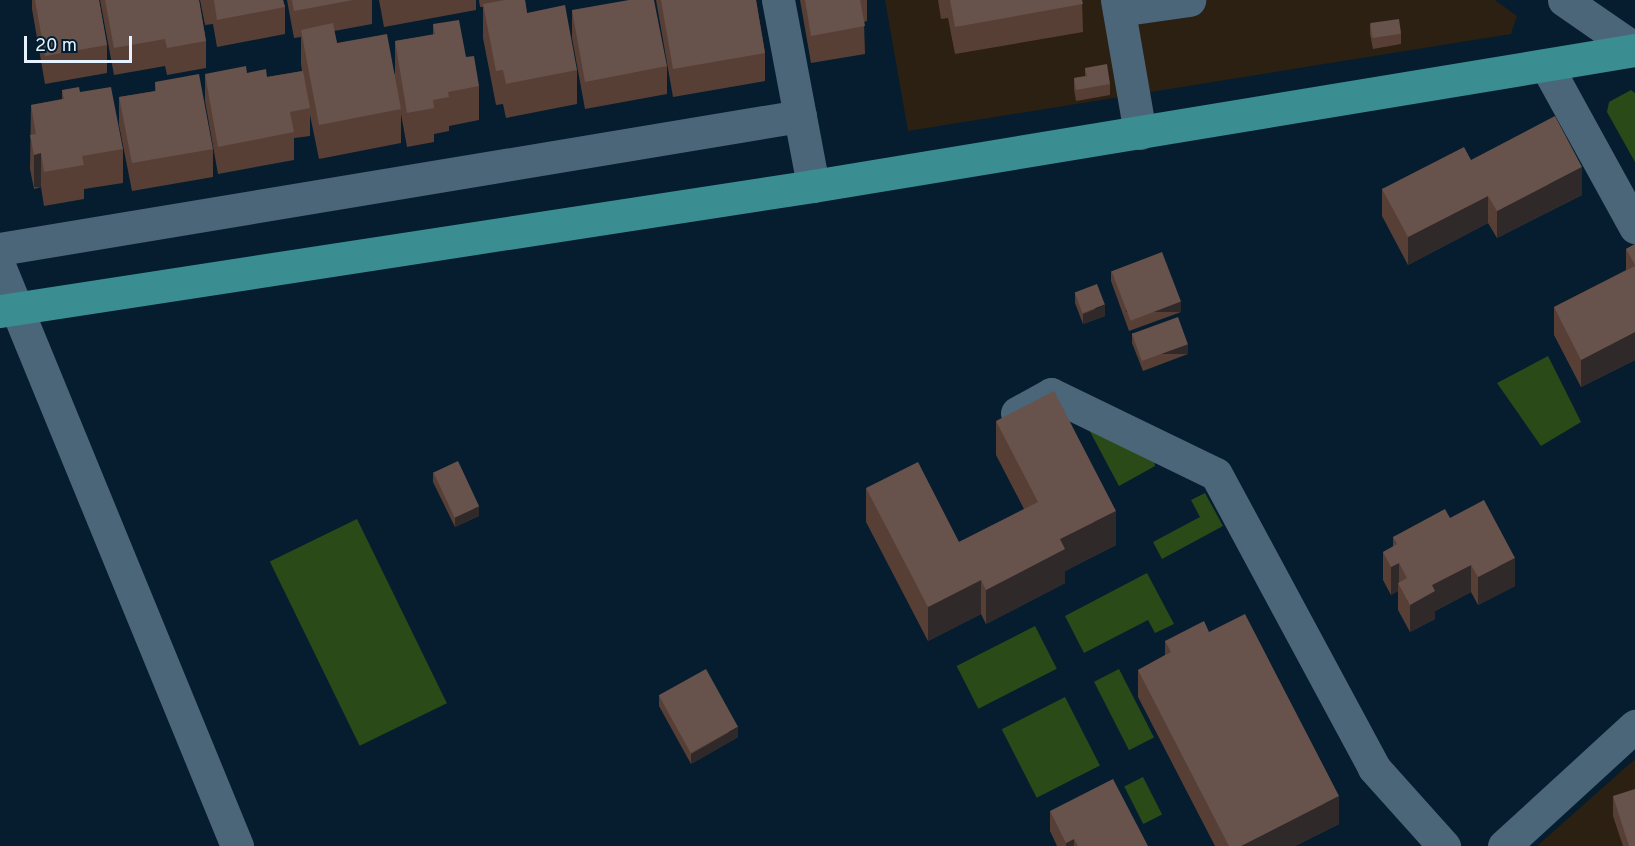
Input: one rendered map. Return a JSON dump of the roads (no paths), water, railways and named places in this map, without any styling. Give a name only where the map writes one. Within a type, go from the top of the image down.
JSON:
[{"type":"main road","points":[[9,310],[813,186],[1635,49]]},
{"type":"street","points":[[778,0],[813,186]]},
{"type":"street","points":[[1140,133],[1118,5],[1190,0]]},
{"type":"street","points":[[1564,0],[1635,49]]},
{"type":"street","points":[[1546,64],[1635,228]]},
{"type":"street","points":[[0,249],[800,116]]},
{"type":"street","points":[[0,268],[9,310],[237,846]]},
{"type":"street","points":[[997,424],[1052,394],[1216,474],[1374,768],[1444,846]]},
{"type":"street","points":[[1504,846],[1635,726]]}]
